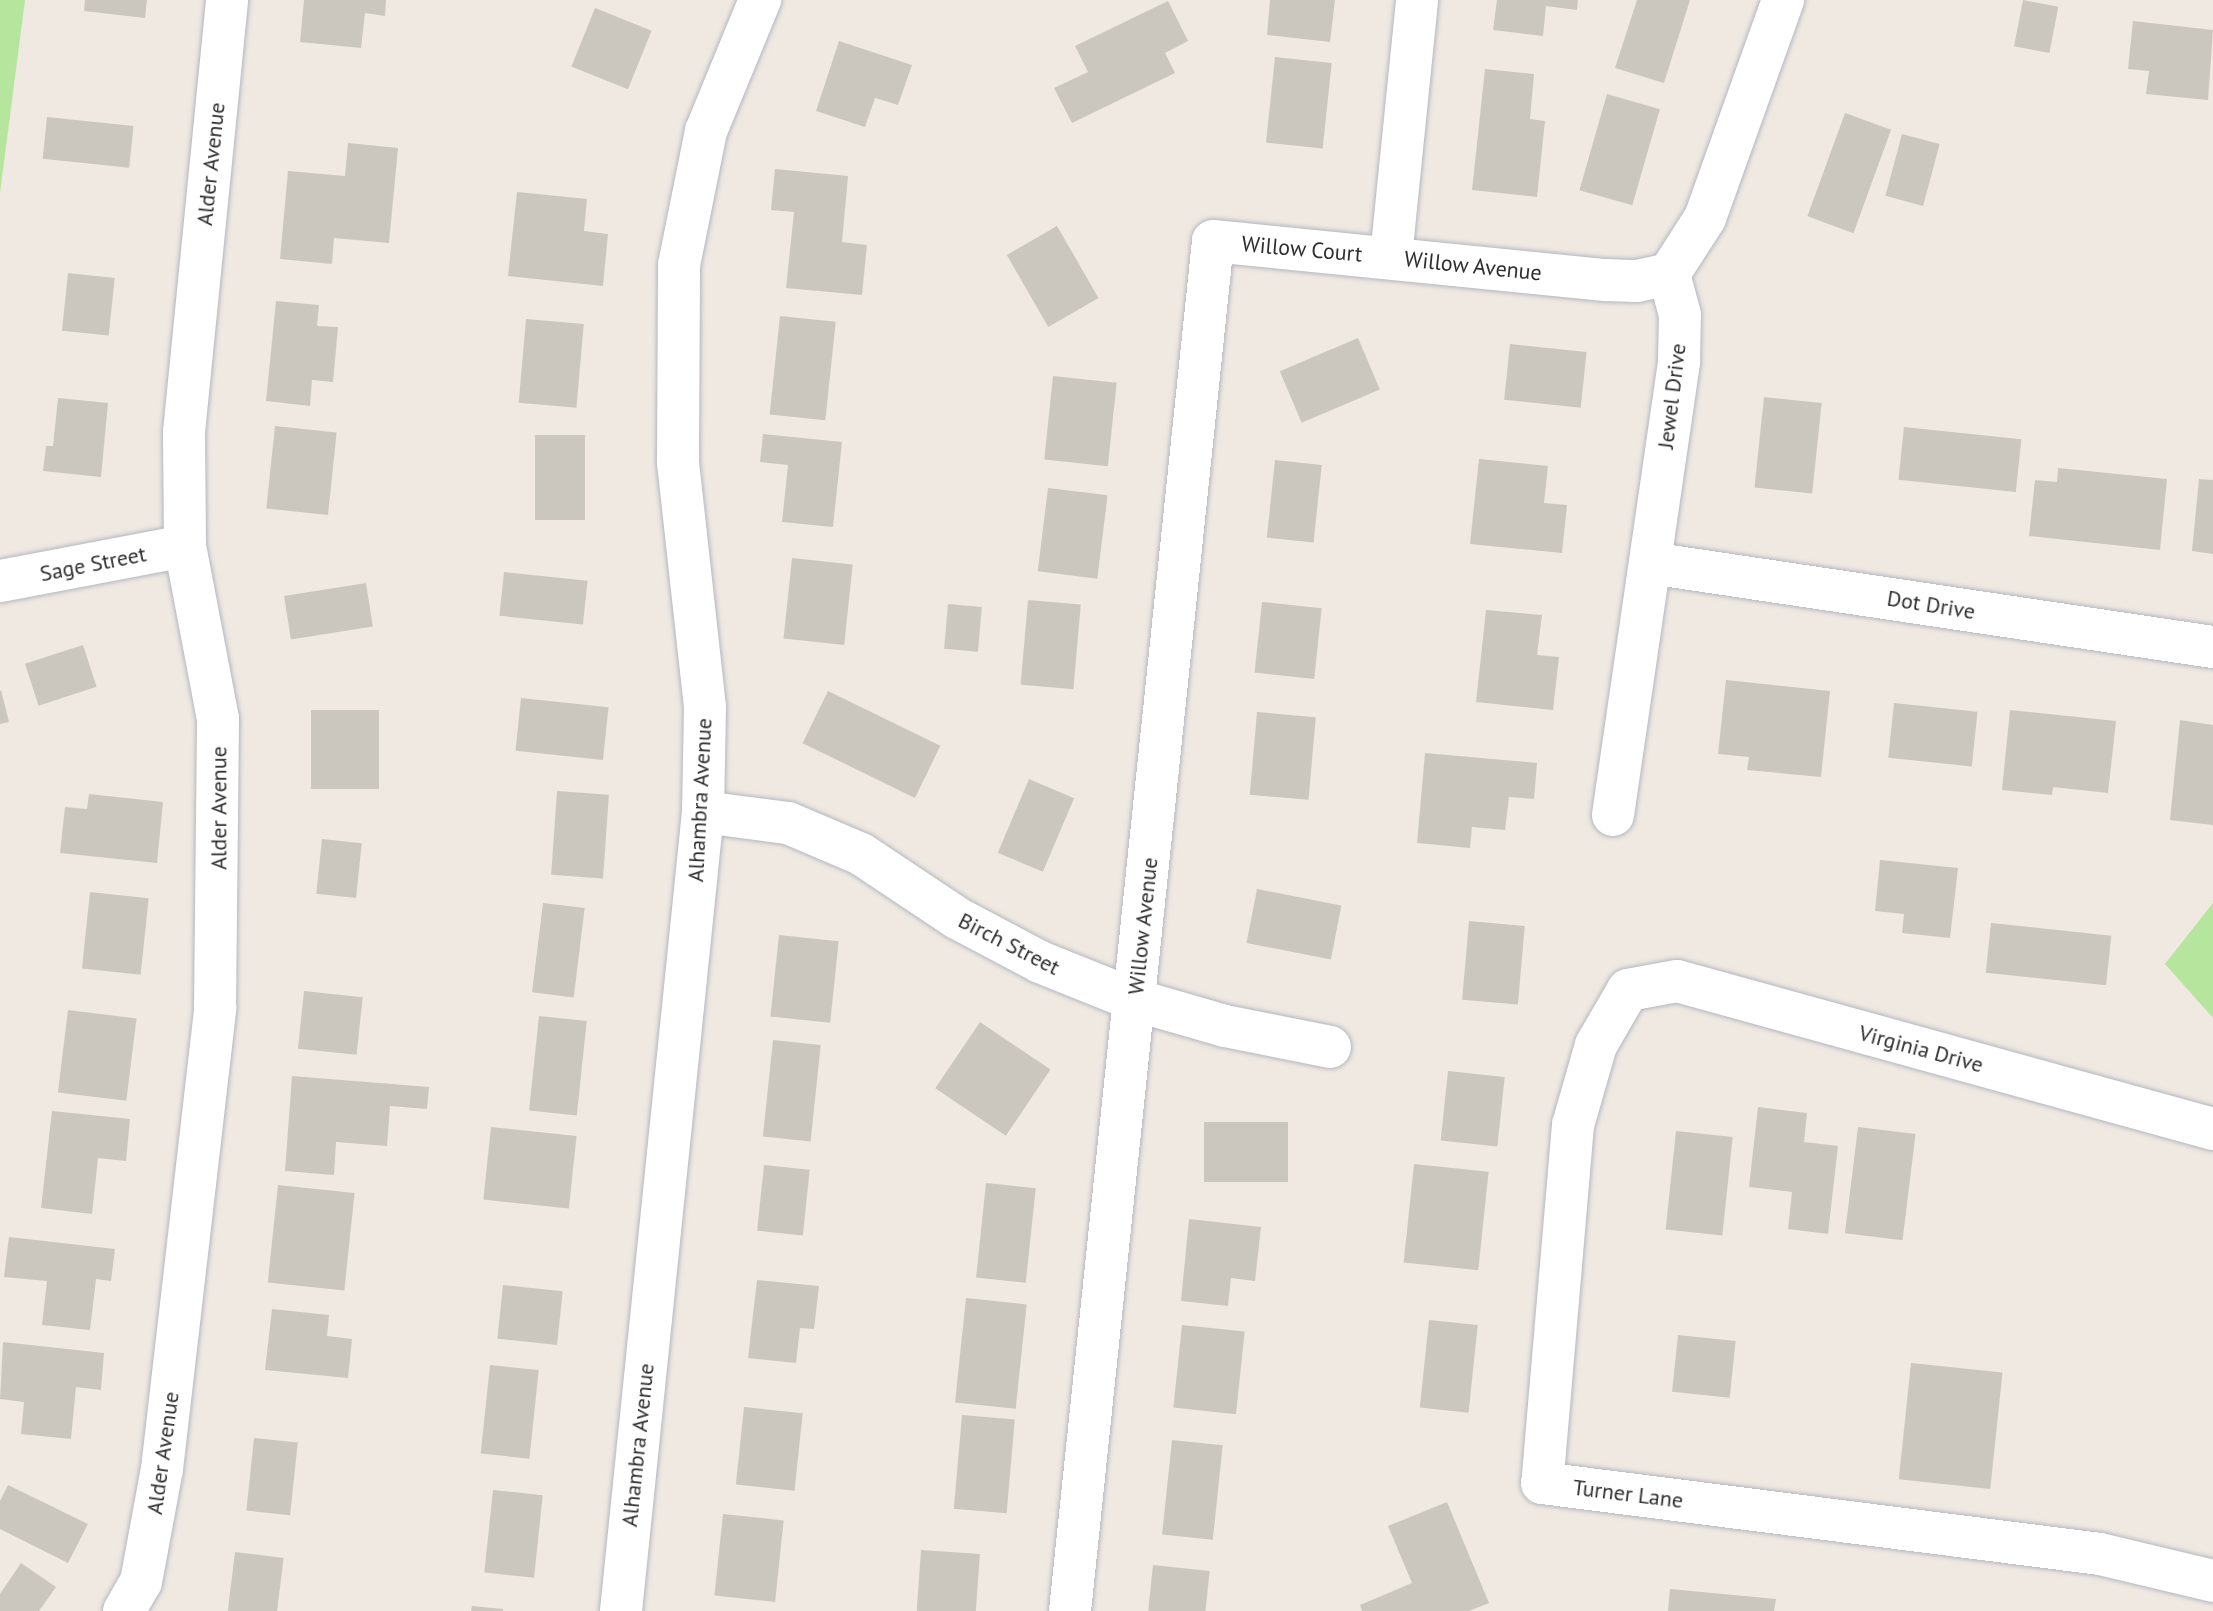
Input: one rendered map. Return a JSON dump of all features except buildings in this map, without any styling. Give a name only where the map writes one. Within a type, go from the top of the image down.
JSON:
[{"type":"street","name":"Alder Avenue","points":[[124,1611],[141,1582],[162,1469],[215,1008],[218,719],[185,546],[184,432],[227,0]]},
{"type":"street","name":"Alhambra Avenue","points":[[621,1611],[703,812],[705,707],[678,463],[678,279],[706,131],[760,0]]},
{"type":"street","name":"Willow Avenue","points":[[1417,0],[1391,257],[1605,280],[1637,281],[1669,274]]},
{"type":"street","points":[[1669,274],[1705,218],[1783,0]]},
{"type":"street","name":"Willow Avenue","points":[[1070,1611],[1213,241]]},
{"type":"street","name":"Willow Court","points":[[1213,241],[1391,257]]},
{"type":"street","name":"Jewel Drive","points":[[1613,815],[1679,361],[1680,315],[1669,274]]},
{"type":"street","name":"Sage Street","points":[[0,581],[185,546]]},
{"type":"street","name":"Dot Drive","points":[[1650,563],[2213,647]]},
{"type":"street","name":"Birch Street","points":[[703,812],[788,823],[861,854],[957,918],[1040,962],[1135,1000],[1225,1026],[1330,1047]]},
{"type":"street","name":"Virginia Drive","points":[[1628,990],[1677,981],[2213,1129]]},
{"type":"street","name":"Turner Lane","points":[[1628,990],[1596,1045],[1573,1125],[1542,1483],[2100,1554],[2213,1581]]},
{"type":"green space","points":[[0,0],[25,0],[0,193]]},
{"type":"green space","points":[[2213,903],[2213,1018],[2165,964]]}]
